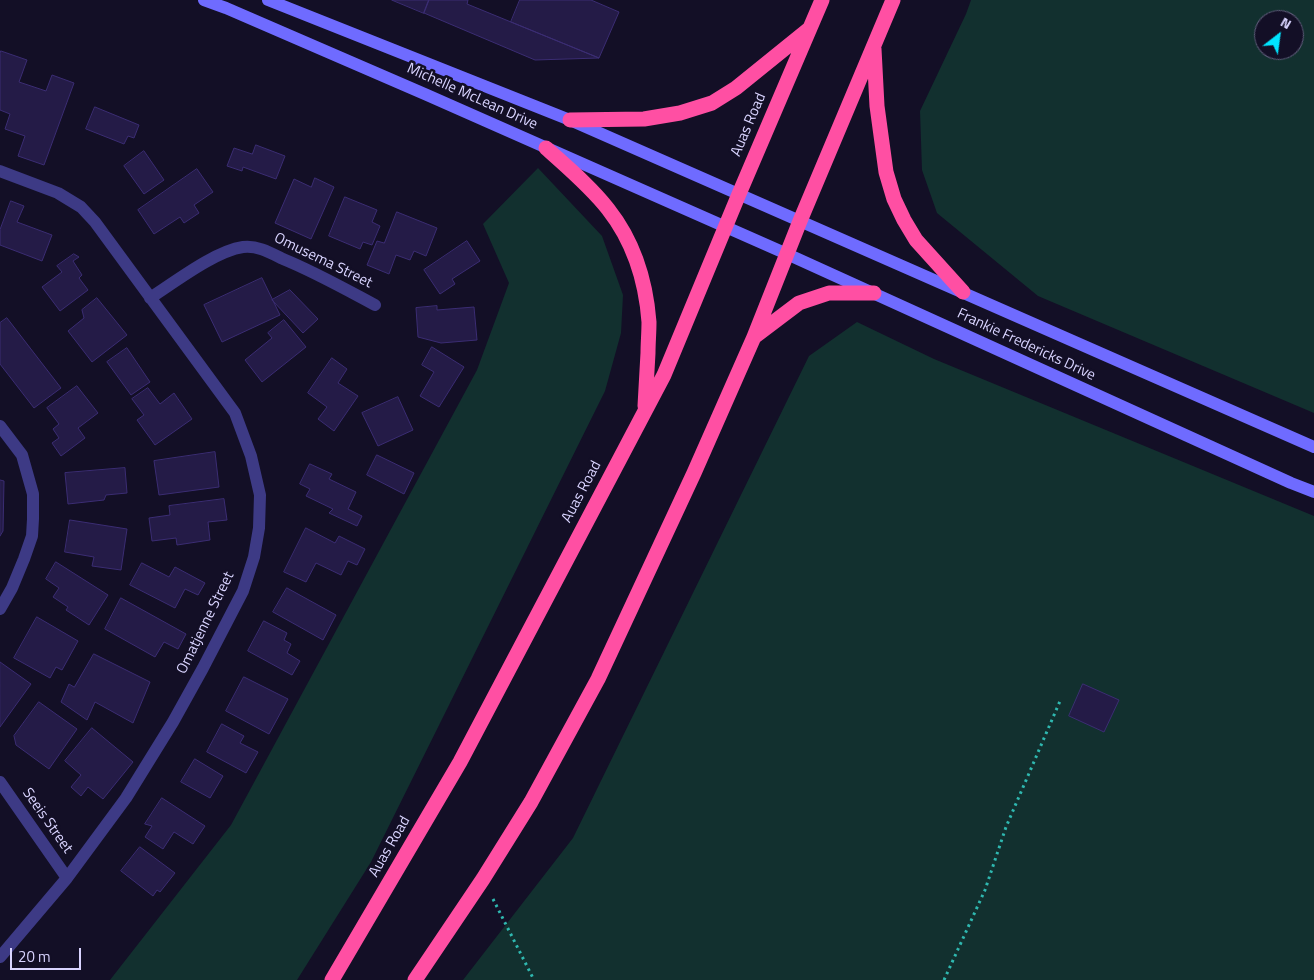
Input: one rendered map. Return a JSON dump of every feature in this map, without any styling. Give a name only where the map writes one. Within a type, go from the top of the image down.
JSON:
[{"type":"highway","name":"Auas Road","points":[[332,980],[460,762],[664,375],[822,0]]},
{"type":"highway","points":[[415,980],[483,879],[531,802],[598,678],[694,473],[754,337],[786,254],[892,0]]},
{"type":"highway","points":[[570,120],[644,118],[680,112],[712,103],[736,88],[810,28]]},
{"type":"highway","points":[[873,45],[877,106],[886,172],[894,199],[916,240],[964,292]]},
{"type":"highway","points":[[546,148],[575,174],[608,209],[626,236],[643,278],[648,317],[645,410]]},
{"type":"highway","points":[[754,337],[799,303],[829,293],[874,293]]},
{"type":"main road","name":"Michelle McLean Drive","points":[[204,0],[725,227]]},
{"type":"main road","name":"Michelle McLean Drive","points":[[268,0],[570,120],[739,194]]},
{"type":"main road","name":"Frankie Fredericks Drive","points":[[739,194],[1314,447]]},
{"type":"main road","name":"Frankie Fredericks Drive","points":[[725,227],[1314,492]]},
{"type":"street","name":"Omatjenne Street","points":[[0,171],[58,193],[81,207],[95,222],[235,414],[251,456],[260,495],[259,528],[254,557],[243,592],[204,668],[126,798],[67,878],[0,957]]},
{"type":"street","name":"Omusema Street","points":[[150,298],[200,266],[230,250],[245,247],[260,249],[314,272],[375,305]]},
{"type":"street","points":[[0,426],[22,455],[33,494],[33,519],[32,536],[24,559],[12,588],[0,609]]},
{"type":"street","name":"Seeis Street","points":[[0,782],[67,878]]},
{"type":"path","points":[[944,980],[985,890],[1006,827],[1060,701]]},
{"type":"path","points":[[483,879],[534,980]]},
{"type":"green space","points":[[971,0],[1314,0],[1314,413],[1038,296],[937,213],[922,170],[920,111]]},
{"type":"green space","points":[[538,168],[602,236],[623,295],[621,333],[605,391],[371,862],[297,980],[110,980],[231,825],[477,370],[509,283],[483,224]]},
{"type":"green space","points":[[857,322],[934,359],[1314,516],[1314,980],[463,980],[573,838],[809,356]]},
{"type":"building","points":[[392,0],[429,0],[424,13]]},
{"type":"building","points":[[429,0],[468,0],[467,4],[599,58],[535,60],[424,13]]},
{"type":"building","points":[[520,0],[591,0],[619,12],[599,58],[511,22]]},
{"type":"building","points":[[1,51],[27,60],[19,82],[46,91],[52,75],[74,83],[44,165],[18,156],[25,136],[5,129],[10,114],[0,110]]},
{"type":"building","points":[[95,107],[139,125],[134,138],[128,136],[124,144],[86,129]]},
{"type":"building","points":[[256,145],[285,156],[276,179],[243,167],[242,171],[227,166],[234,148],[252,154]]},
{"type":"building","points":[[144,151],[164,180],[144,194],[124,166]]},
{"type":"building","points":[[197,169],[213,192],[194,205],[199,213],[184,223],[180,217],[154,234],[138,210]]},
{"type":"building","points":[[315,178],[334,187],[311,239],[275,223],[294,179],[311,187]]},
{"type":"building","points":[[345,197],[377,210],[372,222],[380,226],[372,245],[363,242],[360,249],[329,236]]},
{"type":"building","points":[[11,201],[24,206],[17,222],[52,235],[42,261],[0,245],[0,230]]},
{"type":"building","points":[[397,212],[437,228],[426,256],[414,251],[410,260],[396,255],[389,274],[367,265],[377,241],[384,243]]},
{"type":"building","points":[[467,241],[480,261],[452,279],[455,284],[440,294],[424,270]]},
{"type":"building","points":[[74,254],[79,257],[73,261],[82,275],[79,278],[88,290],[60,311],[42,287],[62,272],[57,266]]},
{"type":"building","points":[[262,278],[280,315],[222,342],[204,305]]},
{"type":"building","points":[[290,290],[318,319],[303,333],[272,300]]},
{"type":"building","points":[[97,298],[127,335],[92,362],[68,331],[84,318],[82,310]]},
{"type":"building","points":[[437,306],[437,310],[474,307],[477,340],[441,343],[418,337],[416,308]]},
{"type":"building","points":[[7,318],[61,388],[34,408],[0,364],[0,323]]},
{"type":"building","points":[[284,320],[306,347],[262,382],[245,360],[272,338],[268,333]]},
{"type":"building","points":[[432,347],[464,367],[439,407],[420,396],[434,372],[422,365]]},
{"type":"building","points":[[127,348],[150,382],[131,395],[107,362]]},
{"type":"building","points":[[332,358],[347,369],[338,383],[358,396],[334,431],[318,419],[327,407],[308,393]]},
{"type":"building","points":[[77,386],[98,413],[78,428],[85,438],[61,456],[52,443],[59,438],[53,429],[59,424],[47,408]]},
{"type":"building","points":[[148,388],[160,404],[174,393],[192,419],[155,445],[137,420],[144,415],[132,399]]},
{"type":"building","points":[[398,397],[413,430],[378,446],[362,413]]},
{"type":"building","points":[[215,452],[219,487],[159,495],[154,461]]},
{"type":"building","points":[[377,455],[414,473],[404,494],[367,475]]},
{"type":"building","points":[[310,464],[332,474],[329,479],[356,492],[348,509],[362,516],[357,526],[329,513],[333,509],[306,496],[310,489],[300,484]]},
{"type":"building","points":[[125,468],[127,493],[106,495],[104,500],[68,504],[65,473]]},
{"type":"building","points":[[0,480],[4,481],[3,531],[0,536]]},
{"type":"building","points":[[224,499],[227,520],[208,522],[210,540],[177,545],[176,538],[152,541],[149,518],[170,515],[169,506]]},
{"type":"building","points":[[70,520],[127,529],[121,570],[92,566],[94,557],[65,552]]},
{"type":"building","points":[[306,528],[335,543],[339,536],[365,549],[357,565],[348,561],[341,575],[316,563],[306,582],[284,572]]},
{"type":"building","points":[[56,562],[108,595],[89,625],[66,610],[68,607],[53,597],[59,588],[46,579]]},
{"type":"building","points":[[142,563],[169,577],[175,567],[205,583],[198,595],[185,589],[175,608],[130,585]]},
{"type":"building","points":[[287,588],[336,615],[323,640],[273,612]]},
{"type":"building","points":[[121,598],[186,634],[178,649],[164,642],[155,657],[105,629]]},
{"type":"building","points":[[37,617],[78,641],[62,670],[56,667],[50,678],[14,658]]},
{"type":"building","points":[[264,621],[287,633],[284,640],[291,644],[287,653],[300,661],[292,675],[248,651]]},
{"type":"building","points":[[94,654],[150,682],[133,723],[95,702],[87,720],[61,702],[69,684],[74,687]]},
{"type":"building","points":[[0,662],[31,684],[0,727]]},
{"type":"building","points":[[244,677],[288,699],[269,734],[226,711]]},
{"type":"building","points":[[1083,684],[1119,700],[1104,732],[1069,716]]},
{"type":"building","points":[[39,702],[77,729],[49,769],[16,745],[14,736]]},
{"type":"building","points":[[222,724],[244,736],[240,743],[258,752],[246,773],[207,752]]},
{"type":"building","points":[[92,728],[133,762],[103,799],[88,787],[81,796],[71,787],[81,775],[65,761]]},
{"type":"building","points":[[195,759],[223,776],[210,798],[181,782]]},
{"type":"building","points":[[162,798],[205,826],[193,844],[174,832],[163,849],[145,837],[152,826],[145,824]]},
{"type":"building","points":[[140,847],[175,873],[160,892],[157,890],[153,896],[121,871]]}]
